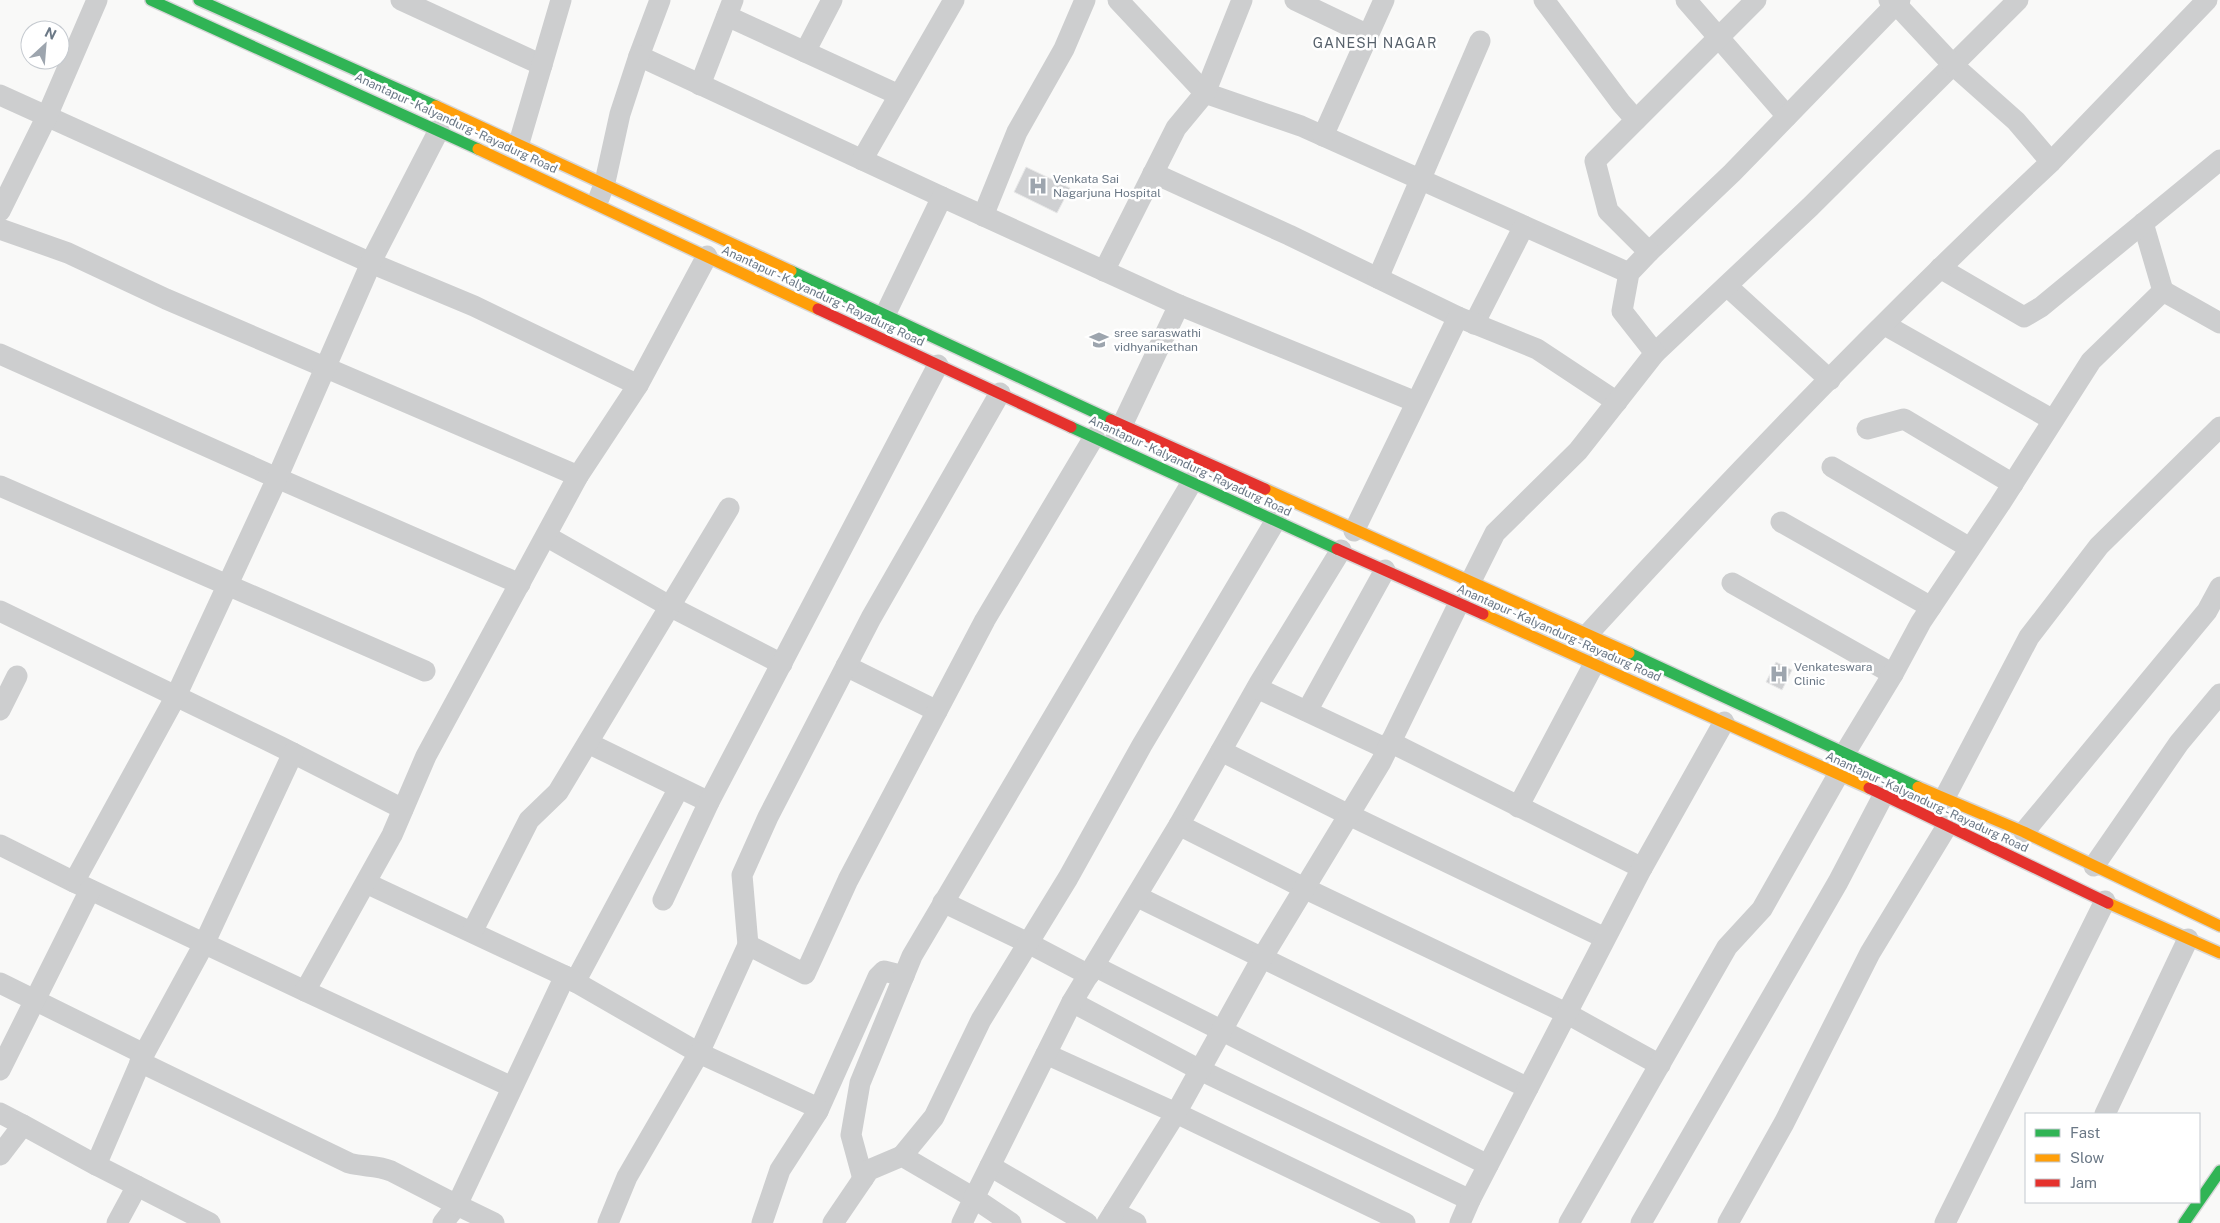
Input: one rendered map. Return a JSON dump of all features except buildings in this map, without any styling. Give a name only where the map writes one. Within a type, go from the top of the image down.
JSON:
[{"type":"main road","name":"Anantapur - Kalyandurg - Rayadurg Road","points":[[150,0],[305,68],[938,365],[1385,570],[1724,722],[2220,953]]},
{"type":"main road","name":"Anantapur - Kalyandurg - Rayadurg Road","points":[[199,0],[605,182],[1122,426],[1944,799],[2024,832],[2220,926]]},
{"type":"main road","points":[[2200,1199],[2220,1170]]},
{"type":"main road","points":[[2184,1223],[2198,1203]]},
{"type":"street","points":[[0,211],[47,116],[97,0]]},
{"type":"street","points":[[401,0],[542,65]]},
{"type":"street","points":[[519,143],[561,0]]},
{"type":"street","points":[[597,205],[605,182],[620,114],[660,0]]},
{"type":"street","points":[[805,52],[832,0]]},
{"type":"street","points":[[862,160],[954,0]]},
{"type":"street","points":[[983,216],[1017,132],[1064,49],[1085,0]]},
{"type":"street","points":[[1118,0],[1205,93],[1301,126],[1629,273]]},
{"type":"street","points":[[1104,271],[1176,128],[1205,93],[1242,0]]},
{"type":"street","points":[[1295,0],[1368,35]]},
{"type":"street","points":[[1323,136],[1384,0]]},
{"type":"street","points":[[1544,0],[1621,103],[1636,120]]},
{"type":"street","points":[[1686,0],[1787,116]]},
{"type":"street","points":[[1649,252],[1608,211],[1595,160],[1756,0]]},
{"type":"street","points":[[1470,583],[1494,534],[1578,451],[1655,353],[1810,207],[2018,0]]},
{"type":"street","points":[[1587,636],[1737,474],[1940,268],[2051,162],[2207,0]]},
{"type":"street","points":[[1655,353],[1622,311],[1629,273],[1787,116],[1895,1],[1953,65],[2016,122],[2051,162]]},
{"type":"street","points":[[700,85],[730,8],[805,52],[900,95]]},
{"type":"street","points":[[1378,278],[1480,41]]},
{"type":"street","points":[[639,56],[1179,305],[1416,402]]},
{"type":"street","points":[[0,95],[371,262],[474,306],[638,385]]},
{"type":"street","points":[[0,1070],[34,1001],[82,886],[176,696],[228,585],[371,262],[438,130]]},
{"type":"street","points":[[1940,268],[2024,317],[2041,307],[2220,160]]},
{"type":"street","points":[[1153,173],[1289,234],[1466,320],[1537,349],[1617,402]]},
{"type":"street","points":[[885,315],[942,197]]},
{"type":"street","points":[[2143,223],[2162,291],[2220,323]]},
{"type":"street","points":[[1354,531],[1416,402],[1524,226]]},
{"type":"street","points":[[0,229],[68,253],[166,299],[578,476]]},
{"type":"street","points":[[305,991],[392,835],[426,756],[578,476],[638,385],[707,256]]},
{"type":"street","points":[[1727,286],[1830,380]]},
{"type":"street","points":[[1845,753],[1931,607],[2013,484],[2091,361],[2162,291]]},
{"type":"street","points":[[748,945],[805,974],[848,880],[985,620],[1103,441],[1122,426],[1179,305]]},
{"type":"street","points":[[1885,325],[2053,420]]},
{"type":"street","points":[[0,354],[520,584]]},
{"type":"street","points":[[663,900],[709,802],[938,365]]},
{"type":"street","points":[[608,1223],[627,1177],[699,1053],[748,945],[742,875],[768,817],[871,618],[1000,393]]},
{"type":"street","points":[[1867,429],[1904,419],[2013,484]]},
{"type":"street","points":[[1944,799],[2029,637],[2100,546],[2220,427]]},
{"type":"street","points":[[1832,467],[1970,548]]},
{"type":"street","points":[[864,1179],[851,1135],[860,1083],[912,956],[1192,482]]},
{"type":"street","points":[[0,486],[425,671]]},
{"type":"street","points":[[472,932],[529,820],[558,792],[730,508]]},
{"type":"street","points":[[833,1223],[869,1170],[902,1156],[934,1118],[982,1020],[1068,878],[1142,745],[1276,520]]},
{"type":"street","points":[[1781,522],[1931,607]]},
{"type":"street","points":[[546,536],[671,607],[782,664]]},
{"type":"street","points":[[962,1223],[1072,1002],[1138,897],[1257,688],[1341,550]]},
{"type":"street","points":[[1307,711],[1385,570]]},
{"type":"street","points":[[1732,583],[1893,674]]},
{"type":"street","points":[[2024,832],[2207,611],[2220,587]]},
{"type":"street","points":[[1136,1223],[1111,1218],[1176,1113],[1262,958],[1389,745],[1459,603]]},
{"type":"street","points":[[0,611],[293,753],[403,809]]},
{"type":"street","points":[[1518,807],[1594,664]]},
{"type":"street","points":[[846,666],[937,711]]},
{"type":"street","points":[[0,710],[17,676]]},
{"type":"street","points":[[1257,688],[1389,745],[1642,868]]},
{"type":"street","points":[[2094,866],[2179,743],[2220,694]]},
{"type":"street","points":[[1460,1223],[1470,1200],[1605,938],[1724,722]]},
{"type":"street","points":[[588,743],[709,802]]},
{"type":"street","points":[[1221,751],[1348,815],[1605,938]]},
{"type":"street","points":[[96,1165],[142,1058],[204,944],[293,753]]},
{"type":"street","points":[[1569,1223],[1726,947],[1762,909],[1772,894],[1838,775]]},
{"type":"street","points":[[443,1223],[457,1205],[512,1087],[570,979],[679,788]]},
{"type":"street","points":[[1641,1223],[1838,882],[1883,796]]},
{"type":"street","points":[[1179,825],[1304,888],[1566,1013],[1660,1065]]},
{"type":"street","points":[[1728,1223],[1784,1123],[1870,954],[1947,826]]},
{"type":"street","points":[[0,846],[204,944],[512,1087]]},
{"type":"street","points":[[366,883],[570,979],[699,1053],[816,1107],[818,1111]]},
{"type":"street","points":[[1138,897],[1528,1088]]},
{"type":"street","points":[[1946,1223],[2105,901]]},
{"type":"street","points":[[943,902],[1028,943],[1222,1030],[1488,1165]]},
{"type":"street","points":[[2104,1113],[2188,939]]},
{"type":"street","points":[[762,1223],[780,1170],[818,1111],[878,977],[881,973],[888,971],[904,976]]},
{"type":"street","points":[[0,983],[142,1058],[349,1163],[379,1167],[391,1171],[494,1223]]},
{"type":"street","points":[[1072,1002],[1200,1070],[1470,1200]]},
{"type":"street","points":[[1046,1054],[1176,1113],[1405,1223]]},
{"type":"street","points":[[0,1113],[96,1165],[210,1223]]},
{"type":"street","points":[[0,1155],[23,1124]]},
{"type":"street","points":[[902,1156],[974,1198],[1011,1223]]},
{"type":"street","points":[[990,1166],[1087,1223]]},
{"type":"street","points":[[118,1223],[137,1186]]},
{"type":"traffic: fast","points":[[151,0],[478,149]]},
{"type":"traffic: fast","points":[[199,0],[436,106]]},
{"type":"traffic: fast","points":[[791,271],[1111,420]]},
{"type":"traffic: fast","points":[[1071,427],[1337,549]]},
{"type":"traffic: fast","points":[[1629,653],[1918,787]]},
{"type":"traffic: fast","points":[[2200,1200],[2220,1171]]},
{"type":"traffic: fast","points":[[2184,1223],[2198,1203]]},
{"type":"traffic: slow","points":[[436,106],[791,271]]},
{"type":"traffic: slow","points":[[478,149],[818,309]]},
{"type":"traffic: slow","points":[[1265,489],[1629,653]]},
{"type":"traffic: slow","points":[[1483,614],[1869,788]]},
{"type":"traffic: slow","points":[[1918,787],[2024,832],[2220,926]]},
{"type":"traffic: slow","points":[[2108,903],[2220,953]]},
{"type":"traffic: jam","points":[[818,309],[1071,427]]},
{"type":"traffic: jam","points":[[1111,420],[1265,489]]},
{"type":"traffic: jam","points":[[1337,549],[1483,614]]},
{"type":"traffic: jam","points":[[1869,788],[2108,903]]},
{"type":"place","name":"Venkata Sai Nagarjuna Hospital","points":[[1038,186]]},
{"type":"place","name":"sree saraswathi vidhyanikethan","points":[[1099,340]]},
{"type":"place","name":"Venkateswara Clinic","points":[[1779,674]]},
{"type":"district","name":"GANESH NAGAR","points":[[1375,43]]}]
